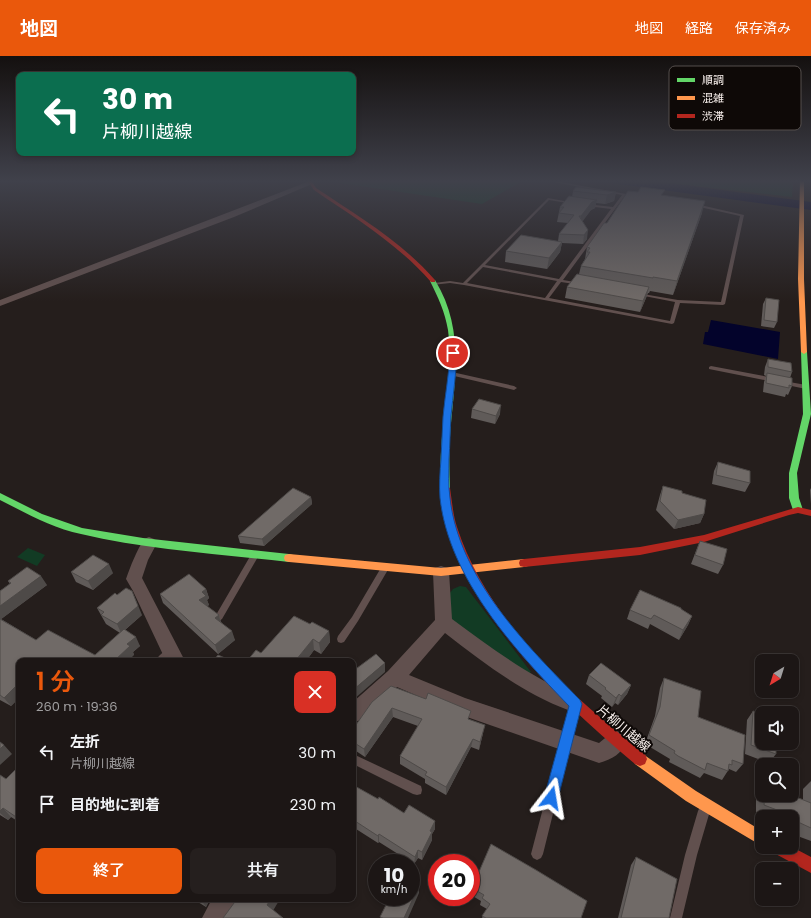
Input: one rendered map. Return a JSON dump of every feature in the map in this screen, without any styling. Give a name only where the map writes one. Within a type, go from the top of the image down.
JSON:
[{"type":"street","points":[[0,303],[218,220]]},
{"type":"street","name":"片柳川越線","points":[[358,220],[410,257],[441,294],[452,330],[453,353],[447,416],[444,479],[445,499],[451,526],[467,569],[490,605],[529,656],[576,704],[617,741],[662,775],[706,805],[755,835]]},
{"type":"street","points":[[798,510],[794,498],[794,473],[807,438],[801,279],[801,220]]},
{"type":"street","points":[[1,499],[39,516],[80,531],[149,543],[256,555],[441,572],[640,551],[704,538],[788,512],[798,510],[811,513]]},
{"type":"street","points":[[149,543],[140,560],[134,579],[140,588],[168,658]]},
{"type":"street","points":[[356,711],[395,677],[444,622],[441,572]]},
{"type":"street","points":[[444,622],[515,675],[547,694],[576,704]]},
{"type":"street","points":[[395,677],[414,687],[464,707],[599,753],[606,751],[617,741]]},
{"type":"street","points":[[789,854],[811,866]]},
{"type":"street","points":[[214,918],[224,902]]},
{"type":"lane","points":[[464,284],[527,220]]},
{"type":"lane","points":[[546,299],[605,220]]},
{"type":"lane","points":[[631,293],[678,301],[723,304],[741,220]]},
{"type":"lane","points":[[482,266],[584,284]]},
{"type":"lane","points":[[434,284],[450,282],[464,284],[672,323],[678,301]]},
{"type":"lane","points":[[711,368],[806,387]]},
{"type":"lane","points":[[452,374],[514,388]]},
{"type":"lane","points":[[218,617],[256,555]]},
{"type":"lane","points":[[341,639],[355,619],[385,567]]},
{"type":"lane","points":[[537,854],[576,704]]},
{"type":"lane","points":[[356,760],[417,790]]},
{"type":"lane","points":[[676,918],[691,855],[706,805]]},
{"type":"green space","points":[[28,548],[45,555],[37,566],[17,557]]},
{"type":"green space","points":[[460,586],[466,587],[531,672],[527,675],[449,618],[449,594],[453,589]]},
{"type":"water","points":[[711,320],[780,332],[778,359],[703,344],[705,332],[708,332]]},
{"type":"building","points":[[570,220],[582,220],[588,230],[584,235],[559,234]]},
{"type":"building","points":[[609,220],[698,220],[677,281],[581,266],[590,252],[587,252],[590,248],[587,247],[604,223],[607,223]]},
{"type":"building","points":[[521,235],[562,242],[549,258],[506,251]]},
{"type":"building","points":[[577,274],[649,287],[643,301],[567,287]]},
{"type":"building","points":[[766,298],[779,300],[777,322],[764,320]]},
{"type":"building","points":[[768,359],[791,363],[792,372],[768,367]]},
{"type":"building","points":[[767,373],[792,378],[792,386],[789,385],[789,388],[766,383]]},
{"type":"building","points":[[479,399],[501,405],[496,416],[472,409]]},
{"type":"building","points":[[718,462],[750,471],[750,483],[716,475]]},
{"type":"building","points":[[663,486],[706,500],[704,514],[678,520],[660,501]]},
{"type":"building","points":[[293,488],[311,497],[262,539],[238,536]]},
{"type":"building","points":[[700,541],[727,549],[723,565],[695,555]]},
{"type":"building","points":[[93,555],[109,564],[88,581],[71,572]]},
{"type":"building","points":[[27,567],[41,576],[0,606],[0,591],[11,583],[8,581]]},
{"type":"building","points":[[189,574],[206,589],[202,592],[206,596],[199,600],[219,615],[215,618],[232,631],[215,645],[160,594]]},
{"type":"building","points":[[126,588],[132,591],[138,606],[117,624],[101,615],[104,612],[97,608],[115,593],[117,595]]},
{"type":"building","points":[[640,590],[681,608],[692,616],[683,630],[654,615],[651,619],[630,610]]},
{"type":"building","points":[[294,616],[310,624],[312,622],[329,631],[319,643],[313,639],[298,658],[249,658],[256,650],[261,653]]},
{"type":"building","points":[[0,619],[36,640],[48,630],[95,655],[124,629],[136,637],[127,644],[130,646],[117,658],[16,658],[16,686],[4,698],[0,695]]},
{"type":"building","points":[[376,654],[385,663],[356,687],[356,669]]},
{"type":"building","points":[[218,655],[225,658],[216,658]]},
{"type":"building","points":[[601,663],[631,685],[621,696],[619,694],[616,698],[589,675]]},
{"type":"building","points":[[664,678],[701,691],[698,717],[745,735],[743,764],[732,760],[732,765],[729,764],[728,771],[707,763],[705,770],[678,756],[674,753],[675,751],[649,735],[660,707]]},
{"type":"building","points":[[391,686],[426,699],[428,693],[471,711],[468,719],[485,725],[480,742],[473,739],[446,787],[425,775],[427,772],[400,756],[422,719],[392,708],[364,749],[356,744],[356,725],[372,702]]},
{"type":"building","points":[[753,711],[755,712],[755,746],[751,745]]},
{"type":"building","points":[[0,742],[4,745],[0,749]]},
{"type":"building","points":[[765,750],[776,750],[776,754]]},
{"type":"building","points":[[16,770],[16,817],[3,808],[0,811],[0,775],[6,779]]},
{"type":"building","points":[[356,787],[378,799],[379,797],[404,813],[409,805],[435,821],[430,831],[432,832],[422,852],[418,850],[416,854],[410,854],[379,834],[378,836],[356,822]]},
{"type":"building","points":[[799,798],[811,803],[811,828],[799,822],[799,810],[777,810],[764,805],[764,802],[799,802]]},
{"type":"building","points":[[491,844],[587,901],[581,918],[486,918],[482,916],[490,904],[482,898],[484,895],[480,893],[480,869]]},
{"type":"building","points":[[636,857],[677,879],[669,918],[621,918]]},
{"type":"building","points":[[235,902],[269,902],[267,905],[283,918],[223,918]]},
{"type":"building","points":[[386,906],[410,906],[404,918],[380,917]]},
{"type":"traffic: fast","points":[[433,281],[442,297],[451,329],[453,362],[445,442],[445,488]]},
{"type":"traffic: fast","points":[[798,510],[794,498],[793,473],[807,414],[804,352]]},
{"type":"traffic: fast","points":[[0,496],[39,516],[81,531],[143,542],[289,558]]},
{"type":"traffic: slow","points":[[802,220],[801,279],[804,352]]},
{"type":"traffic: slow","points":[[289,558],[441,572],[524,563]]},
{"type":"traffic: slow","points":[[640,759],[691,796],[755,835]]},
{"type":"traffic: jam","points":[[361,220],[390,240],[420,266],[433,281]]},
{"type":"traffic: jam","points":[[445,488],[451,526],[467,564],[489,602],[516,639],[546,674],[610,735],[640,759]]},
{"type":"traffic: jam","points":[[524,563],[640,551],[704,538],[788,512],[798,510],[811,513]]},
{"type":"traffic: jam","points":[[790,854],[811,865]]},
{"type":"route","points":[[453,353],[447,416],[444,479],[445,499],[451,526],[467,569],[490,605],[529,656],[576,704],[551,798]]}]
